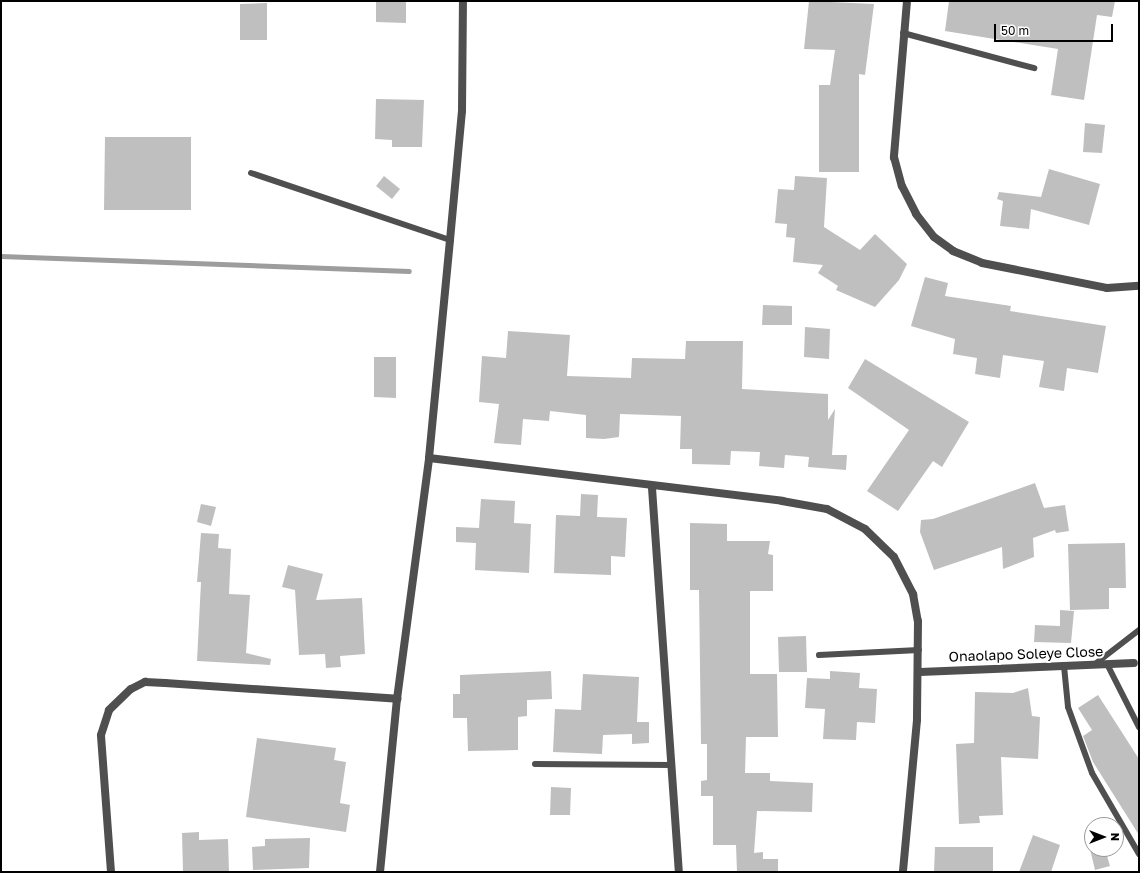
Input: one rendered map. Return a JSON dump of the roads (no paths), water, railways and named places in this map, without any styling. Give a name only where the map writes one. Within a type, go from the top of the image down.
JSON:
[{"type":"street","points":[[380,872],[397,700],[429,458],[450,240],[462,111],[463,1]]},
{"type":"street","points":[[907,1],[903,33],[894,157],[902,186],[916,214],[934,236],[954,251],[982,263],[1107,288],[1139,286]]},
{"type":"street","points":[[429,458],[652,488],[827,509],[865,529],[894,557],[913,594],[920,672],[903,872]]},
{"type":"street","points":[[652,488],[679,872]]},
{"type":"street","name":"Onaolapo Soleye Close","points":[[920,672],[1134,663]]},
{"type":"street","points":[[111,872],[100,735],[109,710],[131,689],[145,682],[164,682],[397,700]]},
{"type":"lane","points":[[903,33],[1034,68]]},
{"type":"lane","points":[[251,173],[450,240]]},
{"type":"lane","points":[[1095,664],[1139,630]]},
{"type":"lane","points":[[819,655],[919,650]]},
{"type":"lane","points":[[1107,664],[1139,727]]},
{"type":"lane","points":[[1064,666],[1068,707],[1092,774],[1139,854]]},
{"type":"lane","points":[[535,764],[672,765]]},
{"type":"waterway","points":[[1,256],[409,271]]}]
